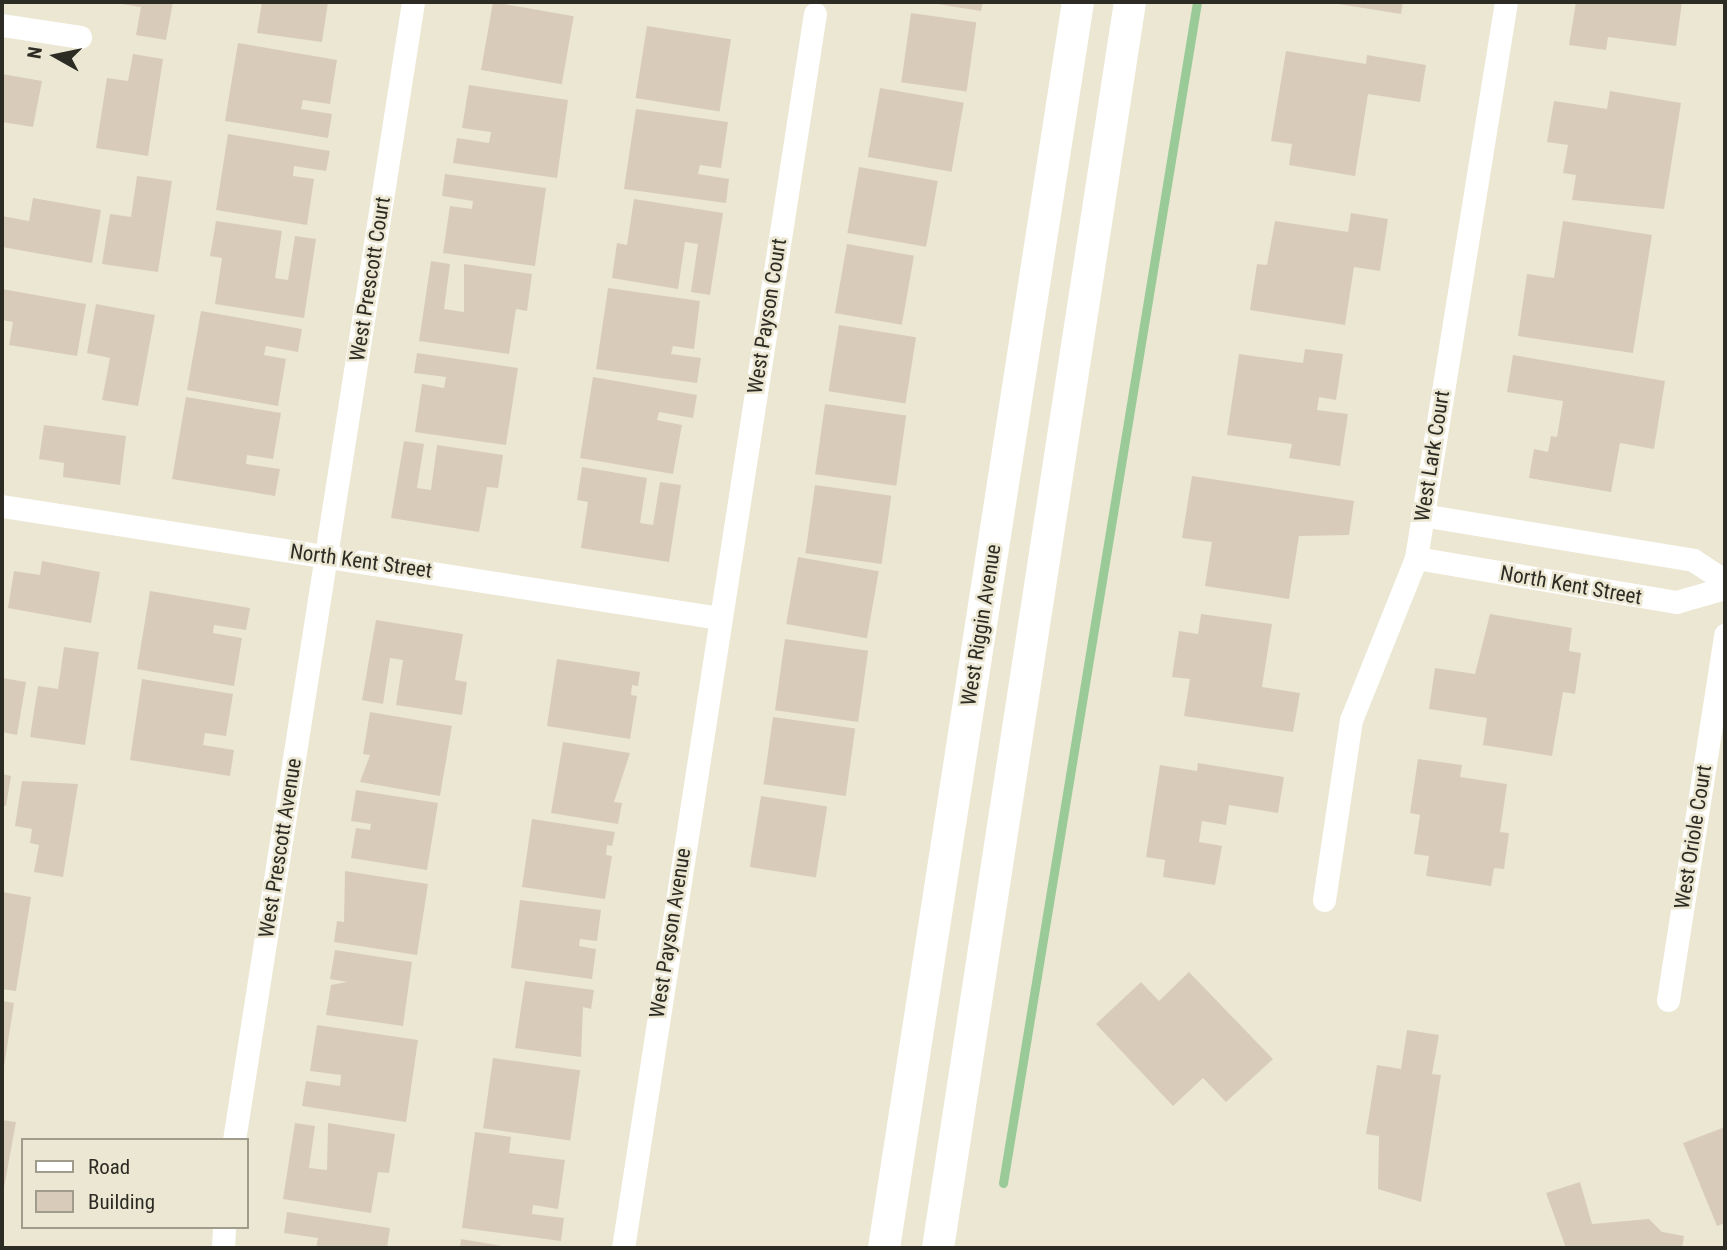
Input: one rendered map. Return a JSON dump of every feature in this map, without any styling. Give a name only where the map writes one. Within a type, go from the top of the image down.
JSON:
[{"type":"main road","name":"West Riggin Avenue","points":[[884,1248],[1078,2]]},
{"type":"main road","points":[[938,1248],[1130,2]]},
{"type":"main road","points":[[905,1248],[928,1093],[916,1041]]},
{"type":"street","name":"West Prescott Court","points":[[326,557],[414,2]]},
{"type":"street","name":"West Lark Court","points":[[1324,900],[1351,720],[1416,558],[1507,2]]},
{"type":"street","name":"West Payson Court","points":[[720,618],[815,14]]},
{"type":"street","points":[[2,24],[80,37]]},
{"type":"street","name":"North Kent Street","points":[[2,506],[720,618]]},
{"type":"street","points":[[1422,515],[1693,560],[1725,581]]},
{"type":"street","name":"West Prescott Avenue","points":[[234,1138],[326,557]]},
{"type":"street","name":"North Kent Street","points":[[1416,558],[1676,603],[1725,588]]},
{"type":"street","name":"West Payson Avenue","points":[[623,1248],[720,618]]},
{"type":"street","name":"West Oriole Court","points":[[1668,1000],[1725,634]]},
{"type":"street","points":[[223,1248],[224,1229]]},
{"type":"building","points":[[173,2],[166,40],[136,35],[141,7],[115,3]]},
{"type":"building","points":[[262,2],[328,2],[322,42],[257,33]]},
{"type":"building","points":[[493,2],[574,16],[562,84],[481,70]]},
{"type":"building","points":[[925,2],[983,2],[981,11]]},
{"type":"building","points":[[1326,2],[1403,2],[1401,14]]},
{"type":"building","points":[[1576,2],[1682,2],[1676,46],[1608,37],[1606,50],[1569,45]]},
{"type":"building","points":[[911,13],[976,22],[967,92],[901,82]]},
{"type":"building","points":[[647,26],[731,39],[720,111],[636,98]]},
{"type":"building","points":[[238,43],[337,60],[330,104],[303,100],[301,109],[332,114],[328,138],[225,121]]},
{"type":"building","points":[[1286,51],[1366,64],[1367,55],[1426,65],[1420,102],[1368,94],[1355,176],[1289,165],[1292,144],[1271,141]]},
{"type":"building","points":[[133,54],[163,59],[148,156],[96,148],[107,78],[128,81]]},
{"type":"building","points":[[2,74],[42,81],[33,127],[2,122]]},
{"type":"building","points":[[469,85],[568,100],[557,178],[453,163],[457,138],[489,143],[491,132],[462,128]]},
{"type":"building","points":[[880,88],[964,103],[952,172],[868,157]]},
{"type":"building","points":[[1610,91],[1681,103],[1664,209],[1572,200],[1576,175],[1563,173],[1568,145],[1547,142],[1554,101],[1607,109]]},
{"type":"building","points":[[636,109],[728,122],[721,168],[700,165],[698,174],[729,179],[726,203],[624,189]]},
{"type":"building","points":[[228,134],[330,151],[326,171],[294,166],[293,176],[314,179],[307,225],[216,210]]},
{"type":"building","points":[[859,167],[938,181],[926,247],[847,233]]},
{"type":"building","points":[[445,174],[546,188],[535,266],[443,253],[450,206],[472,209],[473,201],[442,196]]},
{"type":"building","points":[[137,176],[172,181],[158,272],[102,264],[110,214],[131,217]]},
{"type":"building","points":[[33,198],[101,210],[92,263],[2,247],[2,216],[29,221]]},
{"type":"building","points":[[634,199],[723,213],[710,295],[691,292],[698,244],[685,242],[678,289],[612,278],[617,243],[627,245]]},
{"type":"building","points":[[1351,213],[1388,219],[1380,271],[1354,267],[1345,325],[1250,310],[1257,264],[1267,265],[1275,221],[1348,232]]},
{"type":"building","points":[[216,221],[282,231],[275,278],[288,280],[295,236],[316,239],[304,318],[215,304],[222,258],[210,256]]},
{"type":"building","points":[[1563,221],[1652,235],[1633,353],[1518,336],[1527,274],[1554,278]]},
{"type":"building","points":[[847,244],[914,256],[902,325],[835,313]]},
{"type":"building","points":[[431,261],[450,264],[444,309],[464,312],[464,264],[532,274],[527,311],[516,309],[509,354],[419,341]]},
{"type":"building","points":[[608,288],[700,301],[694,349],[673,346],[671,354],[701,358],[697,383],[596,369]]},
{"type":"building","points":[[2,289],[86,304],[77,356],[9,345],[13,322],[2,320]]},
{"type":"building","points":[[96,304],[155,315],[138,406],[102,400],[110,358],[87,353]]},
{"type":"building","points":[[201,311],[302,329],[298,352],[266,346],[264,355],[286,359],[278,406],[187,390]]},
{"type":"building","points":[[839,325],[916,337],[906,403],[829,391]]},
{"type":"building","points":[[1305,349],[1343,354],[1336,400],[1319,397],[1317,410],[1348,414],[1340,466],[1289,458],[1292,444],[1227,435],[1239,354],[1303,363]]},
{"type":"building","points":[[417,353],[518,368],[506,445],[415,432],[422,384],[444,388],[446,377],[414,373]]},
{"type":"building","points":[[1513,355],[1665,381],[1654,449],[1620,443],[1611,492],[1529,478],[1534,449],[1548,452],[1551,436],[1557,437],[1563,401],[1507,392]]},
{"type":"building","points":[[593,377],[697,395],[693,418],[659,412],[657,420],[682,425],[673,474],[580,458]]},
{"type":"building","points":[[186,397],[281,413],[273,459],[247,455],[246,464],[280,469],[275,496],[172,479]]},
{"type":"building","points":[[825,404],[906,415],[896,486],[815,474]]},
{"type":"building","points":[[44,425],[126,436],[120,485],[63,477],[64,463],[39,459]]},
{"type":"building","points":[[404,441],[424,444],[417,488],[431,490],[437,445],[503,455],[498,488],[487,487],[479,532],[391,518]]},
{"type":"building","points":[[582,467],[647,478],[640,523],[653,525],[660,482],[681,485],[669,562],[581,548],[588,502],[577,500]]},
{"type":"building","points":[[1192,476],[1354,501],[1349,535],[1299,536],[1289,599],[1205,586],[1212,542],[1182,538]]},
{"type":"building","points":[[815,485],[891,496],[882,564],[805,553]]},
{"type":"building","points":[[798,557],[879,571],[867,638],[786,624]]},
{"type":"building","points":[[42,561],[100,572],[91,623],[8,608],[14,571],[40,575]]},
{"type":"building","points":[[150,591],[250,608],[246,630],[214,625],[213,633],[242,638],[234,686],[137,669]]},
{"type":"building","points":[[1201,614],[1272,624],[1262,687],[1300,693],[1293,732],[1184,716],[1190,679],[1172,677],[1179,631],[1198,634]]},
{"type":"building","points":[[1490,614],[1572,628],[1569,651],[1581,653],[1575,694],[1563,692],[1552,756],[1483,745],[1487,718],[1429,709],[1435,668],[1475,674]]},
{"type":"building","points":[[376,620],[463,634],[455,680],[467,682],[462,715],[396,705],[403,660],[390,658],[383,704],[362,700]]},
{"type":"building","points":[[785,639],[868,651],[858,722],[775,710]]},
{"type":"building","points":[[64,647],[99,652],[85,745],[30,737],[38,686],[58,689]]},
{"type":"building","points":[[557,659],[640,672],[638,686],[632,685],[631,695],[637,696],[630,739],[547,726]]},
{"type":"building","points":[[2,678],[26,682],[17,735],[2,732]]},
{"type":"building","points":[[142,679],[233,694],[226,736],[205,733],[203,745],[234,750],[230,776],[130,760]]},
{"type":"building","points":[[370,712],[452,726],[440,796],[360,782],[370,755],[363,754]]},
{"type":"building","points":[[773,717],[855,729],[846,796],[764,784]]},
{"type":"building","points":[[563,742],[630,753],[614,802],[622,803],[618,824],[551,813]]},
{"type":"building","points":[[1418,759],[1462,765],[1460,777],[1507,784],[1500,832],[1509,833],[1504,869],[1494,868],[1491,886],[1426,876],[1429,856],[1414,854],[1420,815],[1410,813]]},
{"type":"building","points":[[1198,763],[1284,777],[1278,813],[1229,805],[1226,825],[1202,821],[1199,842],[1222,846],[1215,885],[1163,877],[1165,860],[1146,857],[1160,765],[1197,771]]},
{"type":"building","points":[[2,774],[11,776],[6,806],[2,805]]},
{"type":"building","points":[[22,781],[78,784],[63,877],[34,872],[39,845],[30,843],[32,829],[15,826]]},
{"type":"building","points":[[356,790],[438,803],[427,870],[351,858],[356,828],[370,830],[371,824],[351,821]]},
{"type":"building","points":[[761,796],[827,806],[816,878],[750,867]]},
{"type":"building","points":[[532,819],[615,832],[612,846],[607,845],[606,855],[612,856],[605,899],[522,887]]},
{"type":"building","points":[[345,871],[428,884],[417,955],[334,942],[337,921],[344,922]]},
{"type":"building","points":[[2,892],[31,897],[16,991],[2,989]]},
{"type":"building","points":[[520,900],[601,910],[597,941],[580,939],[579,946],[596,949],[592,979],[511,968]]},
{"type":"building","points":[[335,950],[412,962],[403,1026],[326,1015],[331,985],[347,982],[330,979]]},
{"type":"building","points":[[1189,972],[1273,1059],[1226,1102],[1203,1078],[1173,1106],[1096,1024],[1141,982],[1159,1001]]},
{"type":"building","points":[[525,981],[594,990],[591,1009],[583,1007],[581,1057],[515,1048]]},
{"type":"building","points":[[2,1001],[14,1003],[3,1073],[2,1073]]},
{"type":"building","points":[[317,1025],[418,1040],[406,1122],[302,1106],[306,1081],[340,1086],[341,1075],[310,1071]]},
{"type":"building","points":[[1407,1030],[1439,1035],[1432,1074],[1441,1075],[1421,1202],[1378,1189],[1379,1136],[1366,1134],[1377,1065],[1401,1069]]},
{"type":"building","points":[[493,1058],[580,1070],[570,1141],[483,1128]]},
{"type":"building","points":[[2,1120],[16,1122],[3,1193],[2,1193]]},
{"type":"building","points":[[295,1123],[315,1126],[309,1168],[327,1170],[328,1123],[395,1134],[389,1173],[378,1172],[371,1213],[283,1199]]},
{"type":"building","points":[[1725,1127],[1725,1223],[1717,1226],[1683,1143]]},
{"type":"building","points":[[475,1132],[511,1137],[509,1153],[565,1160],[558,1209],[533,1205],[532,1214],[564,1218],[561,1241],[462,1228]]},
{"type":"building","points":[[1580,1182],[1592,1224],[1649,1219],[1662,1232],[1684,1236],[1682,1248],[1566,1248],[1546,1193]]},
{"type":"building","points":[[287,1212],[390,1228],[387,1248],[316,1248],[318,1238],[284,1233]]},
{"type":"building","points":[[461,1239],[508,1247],[460,1248]]},
{"type":"waterway","points":[[1003,1183],[1197,2]]}]
